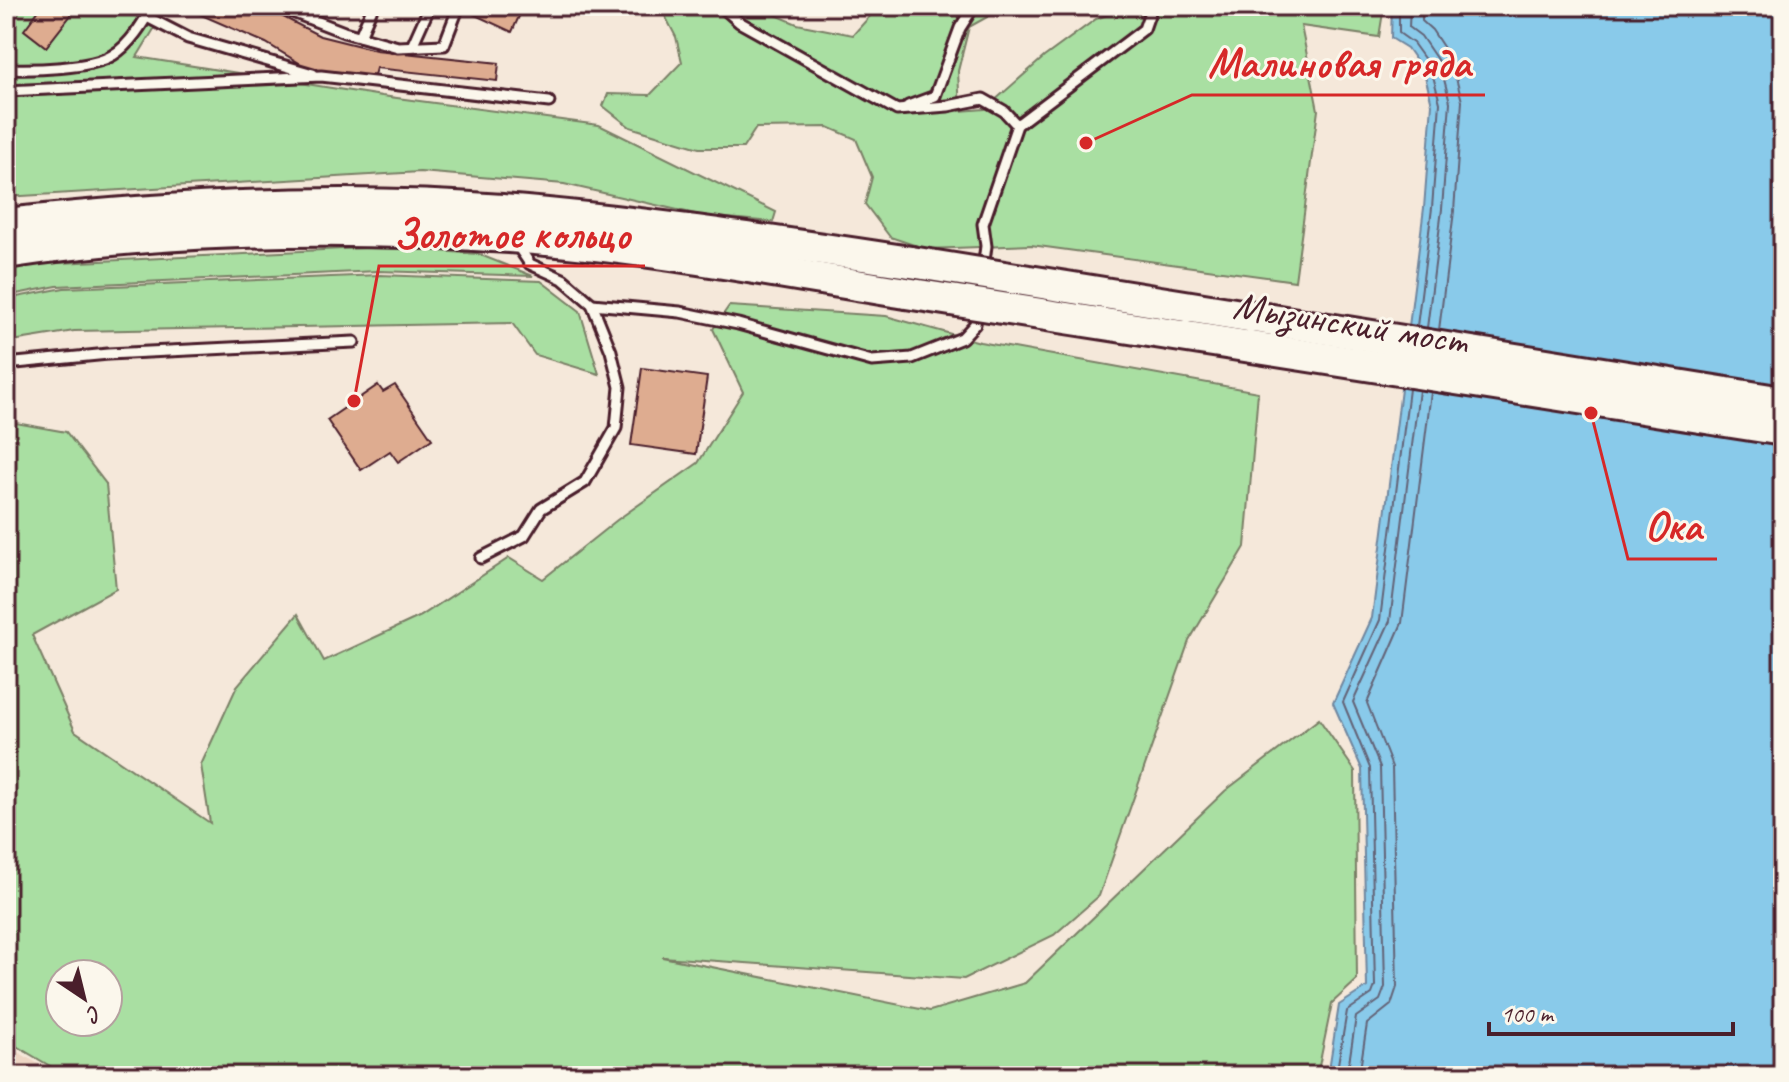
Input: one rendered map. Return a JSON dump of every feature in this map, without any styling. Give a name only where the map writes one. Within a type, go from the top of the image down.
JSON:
[{"type":"main road","name":"Мызинский мост","points":[[6,224],[96,214],[262,205],[385,205],[501,210],[653,225],[911,262],[1783,402]]},
{"type":"main road","name":"Мызинский мост","points":[[6,253],[103,242],[265,232],[375,231],[512,237],[649,253],[1783,430]]},
{"type":"lane","points":[[6,69],[32,70],[84,64],[113,56],[139,29],[153,6]]},
{"type":"lane","points":[[277,6],[398,47],[444,45],[459,6]]},
{"type":"lane","points":[[360,36],[373,6]]},
{"type":"lane","points":[[412,46],[430,6]]},
{"type":"lane","points":[[721,6],[739,22],[897,110],[983,99],[1004,111],[1017,125]]},
{"type":"lane","points":[[897,110],[935,96],[960,28],[974,6]]},
{"type":"lane","points":[[981,285],[986,246],[983,224],[1017,125],[1144,29],[1152,6]]},
{"type":"lane","points":[[147,17],[188,38],[321,76]]},
{"type":"lane","points":[[6,91],[321,76],[549,102]]},
{"type":"lane","points":[[481,558],[524,536],[541,509],[585,482],[616,428],[620,387],[611,351],[592,304],[563,279],[530,264],[512,237]]},
{"type":"lane","points":[[592,304],[680,312],[738,324],[872,361],[912,358],[962,338],[975,324],[979,298]]},
{"type":"lane","points":[[6,364],[108,354],[354,342]]},
{"type":"shaded area","points":[[6,1045],[59,1076],[6,1076]]},
{"type":"green space","points":[[6,6],[168,6],[137,57],[382,96],[599,125],[776,212],[773,222],[704,216],[564,184],[420,172],[6,197]]},
{"type":"green space","points":[[660,6],[755,6],[797,24],[853,35],[879,6],[1007,6],[969,27],[958,71],[960,111],[985,109],[1044,57],[1096,19],[1131,6],[1384,6],[1379,37],[1301,26],[1318,110],[1295,281],[1031,245],[926,249],[890,237],[865,204],[872,177],[856,139],[828,127],[756,128],[743,148],[699,148],[630,127],[603,106],[608,94],[650,95],[682,62],[676,37]]},
{"type":"green space","points":[[385,247],[478,254],[533,276],[378,271],[57,286],[6,296],[6,267],[18,265]]},
{"type":"green space","points":[[380,275],[541,281],[580,311],[599,374],[535,355],[512,323],[74,331],[6,342],[6,299],[64,288]]},
{"type":"green space","points":[[729,306],[886,316],[980,342],[1258,392],[1245,547],[1189,641],[1099,896],[1054,935],[964,979],[662,957],[930,1011],[1025,983],[1225,791],[1319,719],[1355,771],[1357,980],[1332,1003],[1317,1076],[67,1076],[6,1040],[6,425],[16,423],[66,432],[106,484],[116,589],[32,635],[75,731],[210,823],[201,765],[237,686],[298,614],[324,661],[421,616],[509,558],[543,579],[617,520],[698,463],[743,392],[713,329]]},
{"type":"water","points":[[1392,6],[1783,6],[1783,1076],[1328,1076],[1339,1005],[1367,987],[1362,769],[1333,703],[1372,618],[1424,208],[1432,104],[1424,72],[1407,48],[1391,38]]},
{"type":"building","points":[[42,6],[78,6],[46,47],[24,30]]},
{"type":"building","points":[[201,6],[262,6],[320,36],[376,50],[499,63],[497,81],[376,68],[373,79],[306,67],[266,43],[197,13]]},
{"type":"building","points":[[477,6],[507,6],[521,12],[512,32],[473,14]]},
{"type":"building","points":[[642,368],[707,377],[696,454],[631,445]]},
{"type":"building","points":[[378,385],[383,392],[395,385],[432,439],[398,462],[390,451],[361,470],[327,420]]},
{"type":"place","name":"Малиновая гряда","points":[[1086,143]]},
{"type":"place","name":"Золотое кольцо","points":[[354,401]]},
{"type":"place","name":"Ока","points":[[1591,413]]}]
